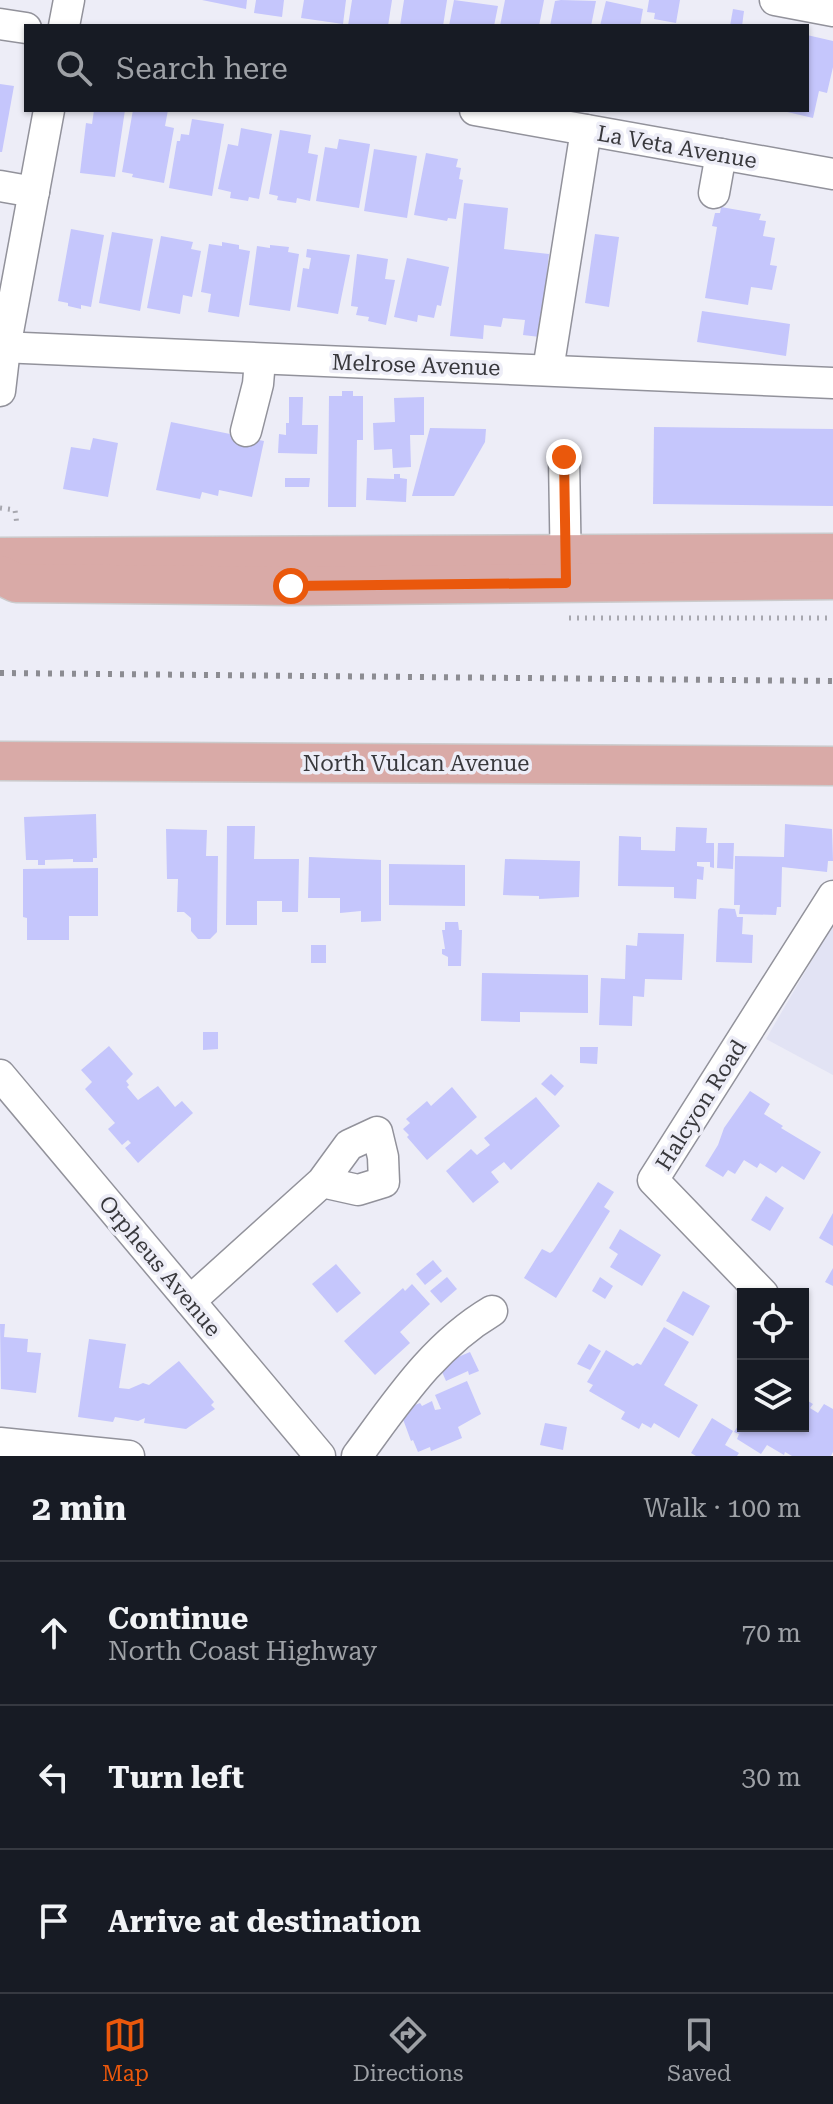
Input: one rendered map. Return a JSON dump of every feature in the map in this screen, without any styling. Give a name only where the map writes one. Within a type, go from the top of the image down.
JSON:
[{"type":"main road","points":[[9,547],[833,580]]},
{"type":"main road","points":[[0,575],[16,583],[275,586],[833,553]]},
{"type":"main road","name":"North Vulcan Avenue","points":[[0,761],[833,766]]},
{"type":"street","points":[[64,24],[69,0]]},
{"type":"street","points":[[775,0],[833,11]]},
{"type":"street","points":[[0,24],[24,28]]},
{"type":"street","points":[[0,391],[2,347],[49,112]]},
{"type":"street","name":"La Veta Avenue","points":[[486,112],[833,174]]},
{"type":"street","points":[[548,370],[586,130]]},
{"type":"street","points":[[714,193],[721,154]]},
{"type":"street","points":[[0,186],[34,192]]},
{"type":"street","name":"Melrose Avenue","points":[[2,347],[833,383]]},
{"type":"street","points":[[246,431],[258,384],[260,360]]},
{"type":"street","points":[[564,457],[566,569]]},
{"type":"street","name":"Halcyon Road","points":[[757,1288],[653,1180],[833,896]]},
{"type":"street","name":"Orpheus Avenue","points":[[0,1075],[320,1456]]},
{"type":"street","points":[[190,1301],[322,1182]]},
{"type":"street","points":[[357,1456],[398,1399],[432,1359],[471,1324],[492,1311]]},
{"type":"street","points":[[0,1443],[129,1456]]},
{"type":"path","points":[[0,508],[15,510],[9,547]]},
{"type":"shaded area","points":[[833,924],[833,1075],[766,1039]]},
{"type":"building","points":[[202,0],[247,0],[246,9]]},
{"type":"building","points":[[256,0],[284,0],[282,17],[254,13]]},
{"type":"building","points":[[304,0],[346,0],[343,24],[301,18]]},
{"type":"building","points":[[352,0],[392,0],[388,24],[348,24]]},
{"type":"building","points":[[404,0],[447,0],[443,24],[400,24]]},
{"type":"building","points":[[454,0],[498,6],[494,24],[449,24]]},
{"type":"building","points":[[505,0],[544,0],[539,24],[500,24]]},
{"type":"building","points":[[649,0],[680,0],[676,23],[654,19],[655,13],[647,12]]},
{"type":"building","points":[[555,1],[596,1],[591,24],[550,24]]},
{"type":"building","points":[[606,1],[643,9],[640,24],[600,24]]},
{"type":"building","points":[[733,9],[744,11],[742,24],[730,24]]},
{"type":"building","points":[[809,35],[833,41],[833,67],[827,93],[819,91],[813,118],[787,112],[809,112]]},
{"type":"building","points":[[0,84],[14,86],[2,152],[0,152]]},
{"type":"building","points":[[94,112],[125,112],[115,177],[80,173],[86,123],[92,124]]},
{"type":"building","points":[[133,112],[168,112],[165,126],[174,128],[164,183],[122,172]]},
{"type":"building","points":[[192,119],[224,124],[212,196],[169,188],[177,141],[180,141],[181,134],[189,135]]},
{"type":"building","points":[[241,128],[272,134],[259,199],[249,197],[248,201],[230,198],[231,192],[218,189],[228,144],[238,146]]},
{"type":"building","points":[[280,130],[311,135],[308,153],[318,155],[310,201],[297,198],[296,203],[277,200],[278,196],[269,194]]},
{"type":"building","points":[[339,139],[370,144],[359,208],[316,201],[325,147],[337,149]]},
{"type":"building","points":[[374,149],[417,156],[407,218],[364,211]]},
{"type":"building","points":[[426,153],[458,159],[456,167],[461,168],[459,179],[463,180],[456,219],[448,218],[447,221],[414,215]]},
{"type":"building","points":[[464,203],[508,208],[504,249],[549,254],[540,337],[523,335],[525,320],[503,318],[501,327],[484,325],[483,339],[450,336]]},
{"type":"building","points":[[721,207],[761,214],[759,220],[766,221],[763,236],[775,238],[770,265],[777,266],[772,290],[751,287],[748,305],[705,298],[717,227],[712,226],[715,213],[720,213]]},
{"type":"building","points":[[71,229],[104,235],[91,307],[81,305],[81,309],[58,301]]},
{"type":"building","points":[[112,232],[153,239],[140,311],[99,303]]},
{"type":"building","points":[[595,234],[619,237],[609,307],[585,303]]},
{"type":"building","points":[[161,236],[193,242],[191,249],[201,251],[192,297],[183,295],[180,314],[147,308]]},
{"type":"building","points":[[222,242],[250,251],[239,317],[208,312],[211,294],[201,292],[209,244],[222,246]]},
{"type":"building","points":[[270,245],[289,247],[288,252],[299,254],[290,311],[249,305],[257,246],[270,248]]},
{"type":"building","points":[[307,249],[350,255],[338,314],[297,307],[303,268],[309,269],[311,258],[306,257]]},
{"type":"building","points":[[357,254],[388,259],[385,279],[395,280],[386,325],[356,315],[358,307],[351,306]]},
{"type":"building","points":[[407,258],[449,267],[441,306],[437,305],[434,318],[418,315],[417,322],[394,317]]},
{"type":"building","points":[[702,311],[790,324],[786,356],[697,342]]},
{"type":"building","points":[[342,391],[353,391],[353,396],[363,396],[363,440],[357,440],[356,507],[328,507],[329,396],[342,396]]},
{"type":"building","points":[[289,397],[303,397],[302,425],[318,425],[317,454],[278,453],[279,434],[286,435],[286,423],[289,423]]},
{"type":"building","points":[[424,397],[424,435],[410,435],[411,467],[393,468],[392,449],[374,450],[373,423],[395,422],[394,398]]},
{"type":"building","points":[[171,422],[264,441],[252,497],[219,490],[218,496],[202,492],[200,499],[156,490]]},
{"type":"building","points":[[654,427],[833,429],[833,506],[653,504]]},
{"type":"building","points":[[430,428],[486,429],[485,442],[454,496],[412,496]]},
{"type":"building","points":[[93,438],[118,443],[108,497],[63,489],[71,447],[90,450]]},
{"type":"building","points":[[394,474],[407,479],[406,502],[366,500],[367,478],[394,479]]},
{"type":"building","points":[[285,478],[310,478],[309,487],[285,487]]},
{"type":"building","points":[[96,814],[97,858],[93,858],[93,862],[45,860],[45,865],[38,865],[38,860],[26,860],[24,817]]},
{"type":"building","points":[[785,824],[832,829],[833,861],[828,861],[827,872],[782,867],[781,907],[777,907],[776,915],[739,914],[740,905],[734,905],[735,856],[784,857]]},
{"type":"building","points":[[227,826],[255,826],[254,859],[299,859],[298,912],[282,912],[282,901],[257,901],[257,925],[226,925]]},
{"type":"building","points":[[676,827],[707,828],[706,843],[714,843],[714,868],[710,867],[710,862],[697,862],[697,866],[704,867],[703,880],[697,879],[696,899],[674,898],[674,887],[618,886],[619,836],[641,837],[641,850],[675,851]]},
{"type":"building","points":[[166,829],[207,830],[206,856],[218,856],[217,932],[210,939],[198,939],[191,931],[191,918],[184,912],[177,912],[178,879],[167,879]]},
{"type":"building","points":[[718,843],[734,843],[733,869],[717,868]]},
{"type":"building","points":[[309,857],[381,860],[381,921],[361,922],[361,911],[340,913],[340,898],[308,898]]},
{"type":"building","points":[[505,859],[580,861],[579,897],[539,899],[539,896],[503,895]]},
{"type":"building","points":[[389,864],[465,865],[465,906],[389,905]]},
{"type":"building","points":[[98,868],[98,916],[69,916],[69,940],[27,940],[27,918],[23,917],[23,869]]},
{"type":"building","points":[[720,908],[735,909],[737,917],[743,917],[742,934],[753,935],[752,963],[716,962]]},
{"type":"building","points":[[445,922],[458,922],[459,930],[462,930],[461,966],[448,966],[448,957],[442,954],[442,949],[445,949],[442,930],[445,930]]},
{"type":"building","points":[[638,933],[684,934],[682,980],[645,979],[644,997],[633,996],[632,1026],[599,1025],[601,978],[625,979],[626,945],[637,946]]},
{"type":"building","points":[[311,945],[326,945],[326,963],[311,963]]},
{"type":"building","points":[[482,973],[588,975],[588,1013],[520,1012],[520,1022],[481,1021]]},
{"type":"building","points":[[203,1032],[218,1032],[218,1049],[203,1050]]},
{"type":"building","points":[[109,1046],[133,1074],[126,1081],[127,1087],[138,1100],[158,1086],[175,1107],[182,1101],[193,1113],[138,1163],[125,1148],[131,1143],[128,1140],[122,1145],[108,1129],[115,1123],[85,1089],[92,1082],[81,1070]]},
{"type":"building","points":[[580,1047],[598,1047],[597,1064],[580,1063]]},
{"type":"building","points":[[551,1074],[564,1086],[555,1096],[541,1084]]},
{"type":"building","points":[[452,1087],[477,1117],[427,1160],[407,1137],[409,1135],[403,1129],[410,1123],[406,1119],[427,1101],[431,1106]]},
{"type":"building","points":[[750,1091],[770,1104],[764,1114],[821,1152],[804,1180],[782,1166],[776,1173],[760,1163],[757,1168],[744,1160],[735,1174],[728,1170],[723,1177],[705,1166],[724,1128]]},
{"type":"building","points":[[536,1097],[560,1126],[511,1170],[504,1162],[491,1172],[499,1182],[473,1203],[446,1171],[471,1149],[477,1155],[490,1145],[484,1138]]},
{"type":"building","points":[[598,1182],[614,1192],[604,1207],[610,1211],[556,1298],[524,1278],[542,1249],[550,1253],[553,1251]]},
{"type":"building","points":[[766,1196],[784,1208],[770,1231],[751,1220]]},
{"type":"building","points":[[833,1213],[833,1246],[819,1238]]},
{"type":"building","points":[[620,1229],[661,1255],[642,1286],[610,1267],[618,1254],[609,1248]]},
{"type":"building","points":[[433,1260],[442,1271],[425,1285],[416,1274]]},
{"type":"building","points":[[336,1264],[361,1293],[337,1313],[312,1284]]},
{"type":"building","points":[[833,1268],[833,1286],[825,1282]]},
{"type":"building","points":[[447,1277],[457,1289],[441,1303],[430,1291]]},
{"type":"building","points":[[600,1277],[613,1286],[605,1299],[592,1291]]},
{"type":"building","points":[[412,1284],[430,1304],[400,1332],[410,1343],[375,1375],[344,1341],[403,1288],[405,1291]]},
{"type":"building","points":[[683,1291],[710,1306],[693,1336],[666,1321]]},
{"type":"building","points":[[0,1324],[5,1324],[4,1337],[28,1339],[27,1352],[41,1353],[36,1393],[1,1389]]},
{"type":"building","points":[[664,1327],[689,1342],[664,1385],[698,1405],[679,1438],[654,1423],[651,1428],[642,1423],[639,1429],[621,1419],[625,1412],[589,1391],[593,1385],[587,1382],[606,1350],[633,1366],[637,1363],[641,1365]]},
{"type":"building","points":[[89,1339],[126,1344],[119,1388],[129,1389],[143,1383],[149,1385],[179,1361],[214,1402],[211,1405],[215,1409],[186,1429],[144,1423],[145,1418],[138,1421],[115,1417],[113,1422],[78,1417]]},
{"type":"building","points":[[589,1344],[601,1351],[590,1370],[577,1364]]},
{"type":"building","points":[[470,1352],[479,1371],[469,1375],[468,1371],[446,1381],[439,1365]]},
{"type":"building","points":[[467,1381],[481,1414],[458,1427],[462,1438],[431,1451],[430,1447],[418,1452],[400,1411],[432,1401],[435,1410],[441,1409],[435,1395]]},
{"type":"building","points":[[809,1402],[813,1404],[810,1408],[818,1413],[824,1404],[833,1409],[831,1456],[792,1456],[785,1452],[784,1455],[767,1445],[761,1454],[737,1439],[739,1434],[734,1432],[737,1427],[737,1432],[809,1432]]},
{"type":"building","points":[[712,1418],[733,1431],[725,1445],[739,1453],[737,1456],[696,1456],[691,1453]]},
{"type":"building","points":[[545,1423],[567,1427],[563,1450],[540,1445]]},
{"type":"railway","points":[[0,673],[833,681]]},
{"type":"route","points":[[291,586],[566,583],[564,457]]}]
